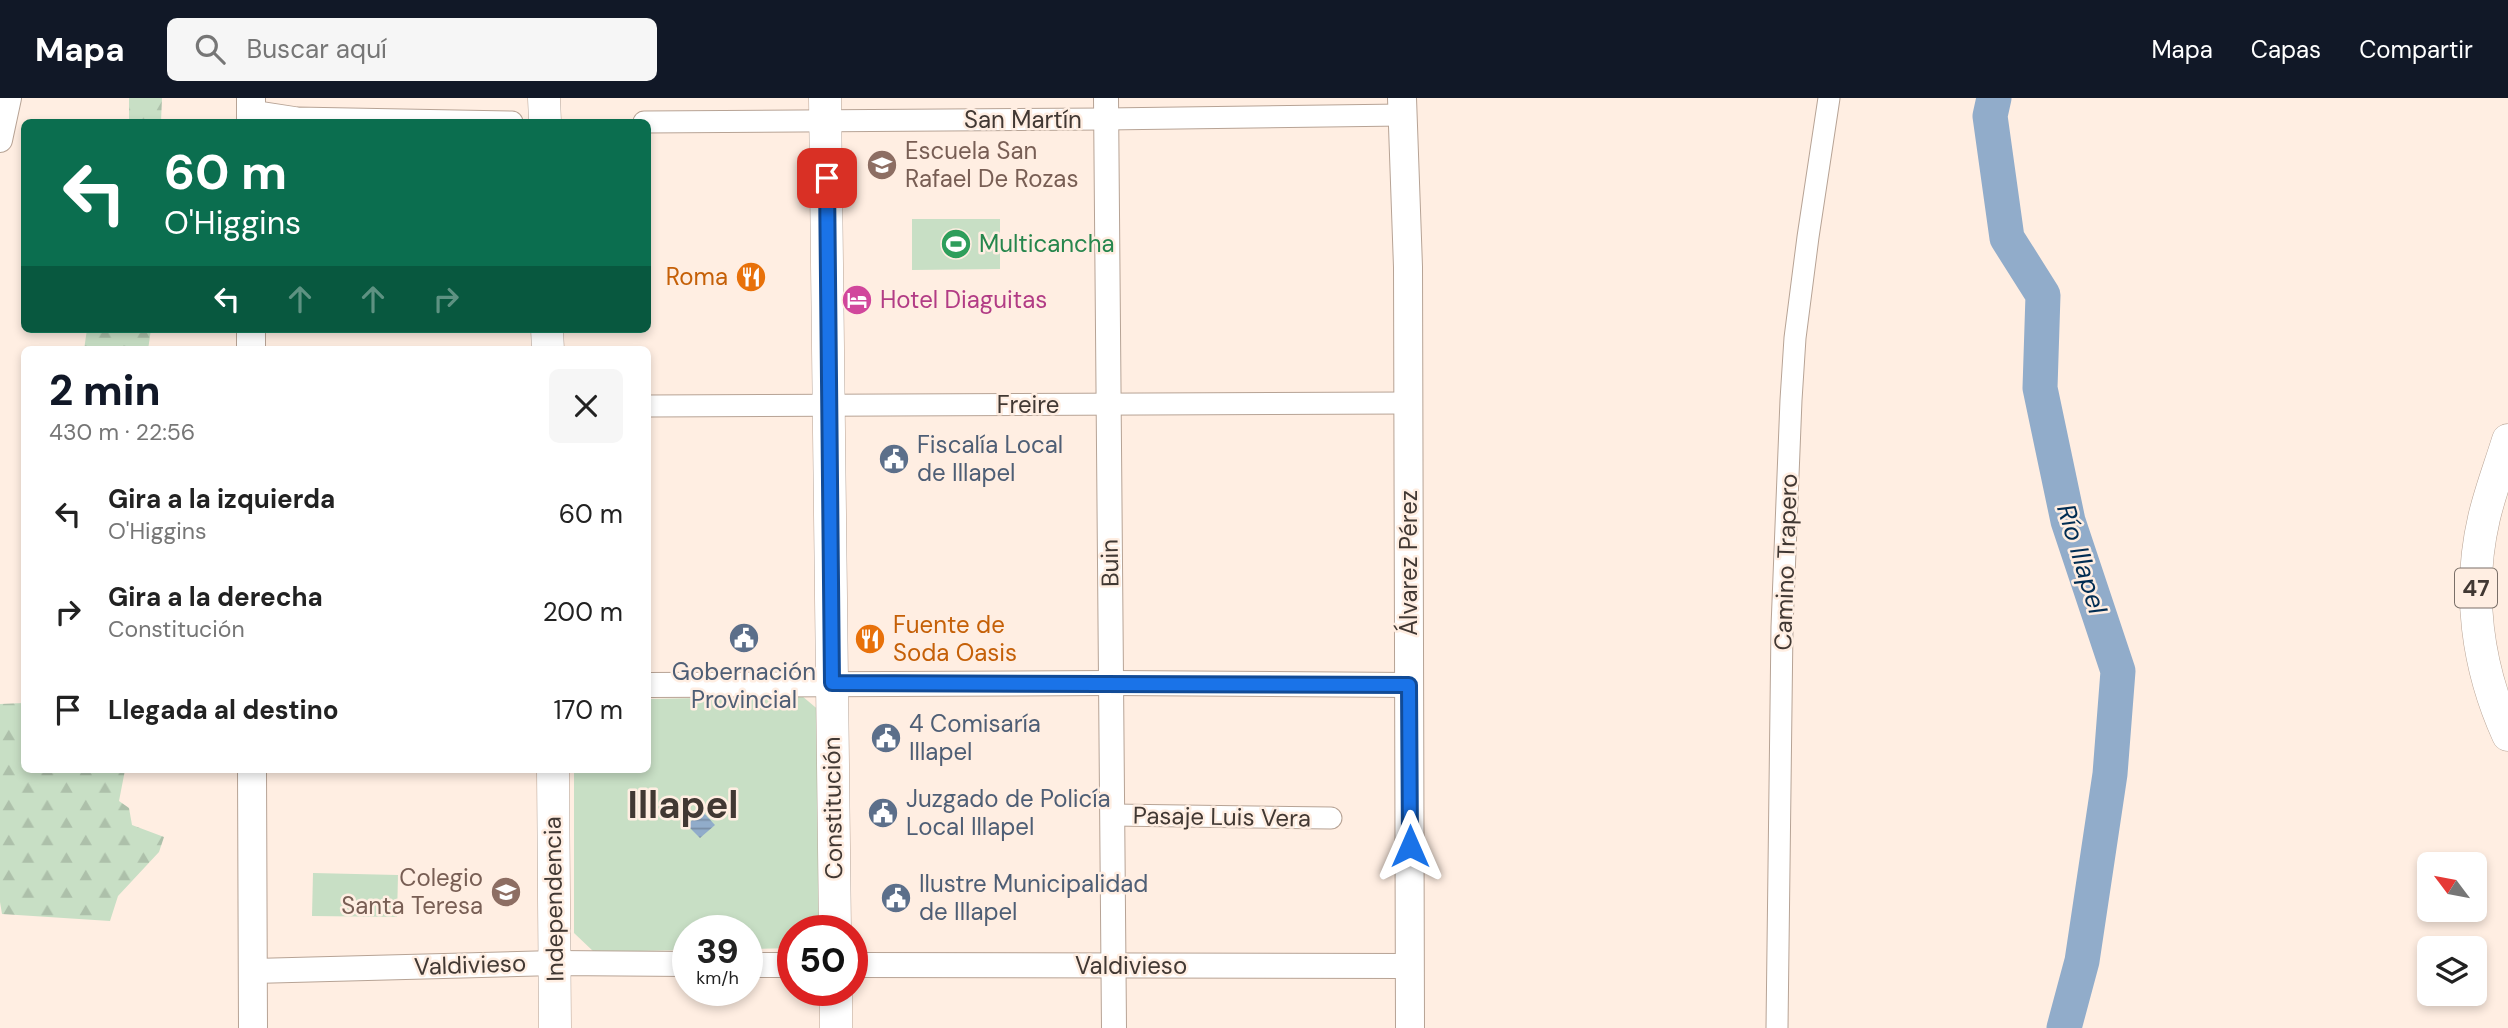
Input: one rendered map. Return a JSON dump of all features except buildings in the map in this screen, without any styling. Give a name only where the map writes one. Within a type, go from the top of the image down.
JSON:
[{"type":"main road","points":[[544,98],[545,119]]},
{"type":"main road","name":"Álvarez Pérez","points":[[1402,106],[1408,267],[1410,1028]]},
{"type":"main road","name":"Constitución","points":[[826,110],[835,915]]},
{"type":"main road","name":"47","points":[[2508,440],[2484,517],[2477,564],[2476,603],[2485,670],[2508,735]]},
{"type":"main road","points":[[252,773],[253,1028]]},
{"type":"main road","name":"Independencia","points":[[553,773],[555,1028]]},
{"type":"main road","points":[[836,1006],[836,1028]]},
{"type":"street","points":[[0,141],[9,98]]},
{"type":"street","name":"Camino Trapero","points":[[1777,1028],[1782,627],[1791,400],[1795,338],[1829,98]]},
{"type":"street","name":"San Martín","points":[[651,122],[826,110],[1402,106]]},
{"type":"street","name":"Buin","points":[[1106,109],[1114,1028]]},
{"type":"street","points":[[251,111],[297,118],[351,119]]},
{"type":"street","name":"Freire","points":[[651,406],[1408,403]]},
{"type":"street","points":[[651,685],[1409,685]]},
{"type":"street","name":"Pasaje Luis Vera","points":[[1113,815],[1331,818]]},
{"type":"street","name":"Valdivieso","points":[[253,971],[555,963],[672,964]]},
{"type":"street","name":"Valdivieso","points":[[868,965],[1409,966]]},
{"type":"green space","points":[[129,98],[162,98],[161,119],[129,119]]},
{"type":"green space","name":"Multicancha","points":[[912,219],[1000,219],[1000,269],[912,270]]},
{"type":"green space","points":[[86,333],[150,333],[149,346],[85,346]]},
{"type":"green space","points":[[802,696],[821,712],[823,915],[777,915],[777,948],[763,949],[763,915],[672,915],[672,950],[594,952],[574,933],[574,773],[651,773],[651,699]]},
{"type":"green space","points":[[21,703],[21,773],[124,773],[119,801],[129,808],[132,825],[164,837],[159,852],[118,896],[110,921],[2,914],[0,704]]},
{"type":"green space","points":[[313,873],[398,875],[397,917],[312,916]]},
{"type":"water","points":[[702,811],[715,825],[700,838],[687,825]]},
{"type":"waterway","name":"Río Illapel","points":[[1994,98],[1990,116],[2007,238],[2043,295],[2040,388],[2068,521],[2118,671],[2110,774],[2082,961],[2064,1028]]},
{"type":"place","name":"Escuela San Rafael De Rozas","points":[[882,165]]},
{"type":"place","name":"Multicancha","points":[[956,244]]},
{"type":"place","name":"Roma","points":[[751,277]]},
{"type":"place","name":"Hotel Diaguitas","points":[[857,300]]},
{"type":"place","name":"Fiscalía Local de Illapel","points":[[894,459]]},
{"type":"place","name":"Gobernación Provincial","points":[[744,638]]},
{"type":"place","name":"Fuente de Soda Oasis","points":[[870,639]]},
{"type":"place","name":"4 Comisaría Illapel","points":[[886,738]]},
{"type":"place","name":"Juzgado de Policía Local Illapel","points":[[883,813]]},
{"type":"place","name":"Colegio Santa Teresa","points":[[506,892]]},
{"type":"place","name":"Ilustre Municipalidad de Illapel","points":[[896,898]]},
{"type":"district","name":"Illapel","points":[[683,805]]},
{"type":"route","points":[[827,178],[832,683],[1409,685],[1410,846]]}]
